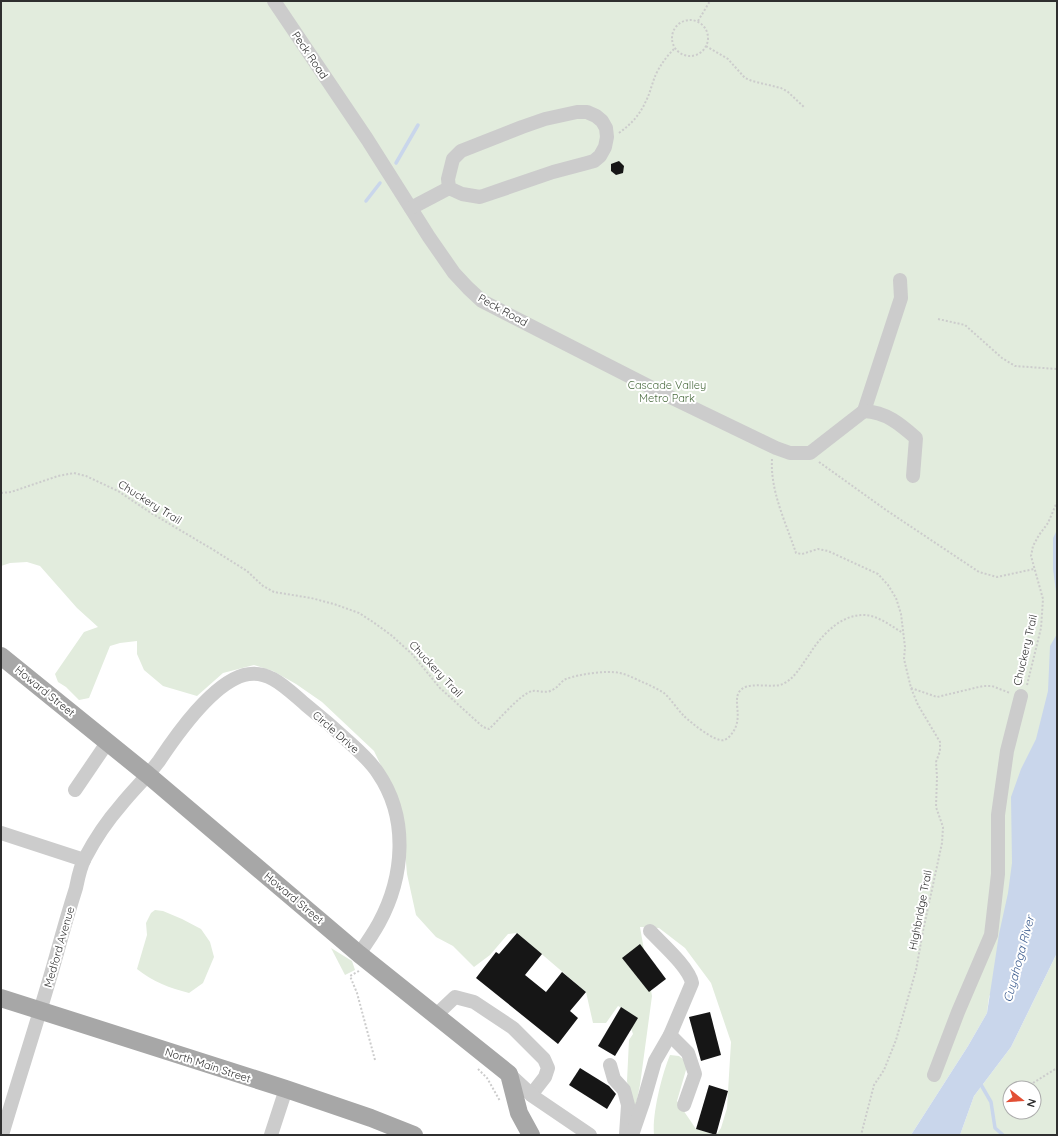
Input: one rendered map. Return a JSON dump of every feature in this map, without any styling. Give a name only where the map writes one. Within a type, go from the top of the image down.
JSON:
[{"type":"main road","name":"Howard Street","points":[[1,656],[148,776],[360,962],[436,1015],[509,1074]]},
{"type":"main road","name":"North Main Street","points":[[1,998],[286,1089],[372,1118],[414,1135]]},
{"type":"main road","points":[[509,1074],[519,1113],[531,1135]]},
{"type":"street","name":"Peck Road","points":[[274,1],[367,138],[454,273],[482,301],[664,394],[776,448],[790,453],[810,453]]},
{"type":"street","points":[[587,112],[596,116],[602,121],[606,128],[607,137],[605,147],[600,156],[594,161],[553,172],[480,197],[462,194],[449,188],[448,179],[453,159],[461,152],[510,132],[545,119],[571,113],[587,112]]},
{"type":"street","points":[[411,208],[449,188]]},
{"type":"street","points":[[810,453],[864,411],[901,298],[900,280]]},
{"type":"street","points":[[864,411],[876,412],[886,416],[916,438],[912,476]]},
{"type":"street","name":"Circle Drive","points":[[148,776],[186,723],[212,695],[234,679],[244,675],[263,674],[273,679],[329,724],[365,757],[378,772],[391,798],[399,828],[400,856],[397,873],[380,923],[360,962]]},
{"type":"street","points":[[934,1076],[958,1012],[991,934],[998,874],[998,815],[1007,751],[1021,696]]},
{"type":"street","points":[[74,790],[107,743]]},
{"type":"street","name":"Medford Avenue","points":[[2,1135],[84,860],[104,826],[148,776]]},
{"type":"street","points":[[1,833],[84,860]]},
{"type":"street","points":[[632,1135],[655,1061],[670,1035],[692,984],[691,977],[686,969],[650,931]]},
{"type":"street","points":[[436,1015],[454,997],[463,998],[474,1002],[512,1028],[544,1059],[548,1068],[545,1077],[531,1095]]},
{"type":"street","points":[[670,1035],[688,1053],[695,1074],[684,1104]]},
{"type":"street","points":[[610,1065],[614,1079],[624,1090],[628,1105],[626,1135]]},
{"type":"street","name":"Howard Street","points":[[509,1074],[531,1095],[590,1135]]},
{"type":"street","points":[[271,1135],[286,1089]]},
{"type":"path","points":[[698,22],[710,1]]},
{"type":"path","points":[[687,20],[698,22],[706,30],[708,35],[706,46],[703,51],[694,56],[683,55],[674,49],[671,38],[674,28],[682,21],[687,20]]},
{"type":"path","points":[[706,46],[728,59],[746,78],[780,88],[788,92],[805,108]]},
{"type":"path","points":[[607,137],[618,134],[630,125],[646,102],[657,72],[674,49]]},
{"type":"path","points":[[938,319],[965,325],[1002,358],[1015,366],[1057,369]]},
{"type":"path","points":[[776,448],[772,459],[773,482],[796,553],[802,554],[818,549],[828,551],[878,574],[888,585],[896,598],[901,614],[903,633]]},
{"type":"path","points":[[810,453],[820,463],[839,477],[979,572],[997,577],[1034,569]]},
{"type":"path","name":"Chuckery Trail","points":[[1,493],[11,492],[58,476],[74,474],[86,476],[118,491],[151,513],[247,571],[263,586],[274,592],[311,598],[334,604],[359,613],[374,622],[391,634],[412,654],[427,670],[440,688],[455,702],[483,727],[489,729],[508,709],[530,692],[549,692],[565,680],[582,674],[619,673],[658,689],[664,693],[684,716],[701,730],[714,738],[724,740],[730,736],[738,723],[737,700],[739,692],[745,687],[759,685],[773,686],[782,684],[793,677],[825,633],[839,624],[853,616],[866,615],[881,620],[903,633]]},
{"type":"path","name":"Chuckery Trail","points":[[912,688],[937,697],[983,686],[992,686],[1014,696],[1021,696],[1025,691],[1041,628],[1043,599],[1031,556],[1033,546],[1048,523],[1057,502]]},
{"type":"path","name":"Highbridge Trail","points":[[861,1135],[874,1085],[884,1070],[896,1040],[916,970],[942,843],[943,828],[936,807],[938,777],[936,762],[940,751],[940,742],[918,705],[912,688],[904,658],[905,647],[903,633]]},
{"type":"path","points":[[360,962],[350,976],[357,992],[375,1060]]},
{"type":"path","points":[[1038,1080],[1057,1068]]},
{"type":"path","points":[[478,1069],[487,1078],[503,1105]]},
{"type":"green space","name":"Cascade Valley Metro Park","points":[[1,1],[1057,1],[1057,850],[989,997],[987,1013],[968,1046],[911,1135],[716,1135],[721,1128],[727,1108],[731,1042],[711,983],[685,948],[659,928],[640,927],[652,996],[640,1085],[635,1109],[631,1105],[627,1081],[629,1040],[633,1034],[625,1010],[618,1006],[606,1023],[593,1023],[586,992],[517,933],[508,934],[490,955],[474,967],[453,946],[436,937],[416,915],[407,874],[401,807],[374,751],[322,702],[296,684],[273,671],[254,665],[223,673],[197,696],[163,686],[144,670],[137,654],[137,641],[110,646],[89,698],[79,700],[66,687],[58,682],[55,674],[84,632],[98,627],[77,608],[40,566],[27,562],[10,563],[1,566]]},
{"type":"green space","points":[[155,910],[163,911],[201,929],[210,942],[214,957],[203,983],[189,993],[149,978],[137,969],[147,935],[146,923],[151,913]]},
{"type":"green space","points":[[331,948],[352,961],[355,970],[345,975]]},
{"type":"green space","points":[[1057,953],[1057,1135],[960,1135],[974,1096],[1011,1047]]},
{"type":"green space","points":[[670,1055],[679,1056],[688,1063],[677,1101],[696,1129],[716,1135],[654,1135],[658,1094]]},
{"type":"water","points":[[1057,530],[1057,599],[1053,569],[1053,538]]},
{"type":"water","name":"Cuyahoga River","points":[[1057,634],[1057,953],[1011,1047],[974,1096],[960,1135],[911,1135],[968,1046],[987,1013],[1012,863],[1011,797],[1021,769],[1036,739],[1048,691],[1050,646]]},
{"type":"building","points":[[619,161],[624,166],[623,173],[616,175],[611,171],[611,164]]},
{"type":"building","points":[[517,933],[542,954],[525,975],[546,992],[562,972],[586,992],[570,1011],[578,1018],[558,1044],[476,978],[496,952],[499,954]]},
{"type":"building","points":[[640,944],[666,979],[649,992],[622,958]]},
{"type":"building","points":[[621,1007],[638,1018],[615,1056],[598,1046]]},
{"type":"building","points":[[710,1012],[721,1055],[701,1061],[689,1017]]},
{"type":"building","points":[[580,1068],[609,1086],[616,1094],[607,1109],[569,1085]]},
{"type":"building","points":[[709,1085],[728,1091],[716,1135],[696,1129]]},
{"type":"waterway","points":[[396,163],[418,125]]},
{"type":"waterway","points":[[366,201],[380,183]]},
{"type":"waterway","points":[[980,1083],[991,1102],[995,1128],[1003,1135]]}]
